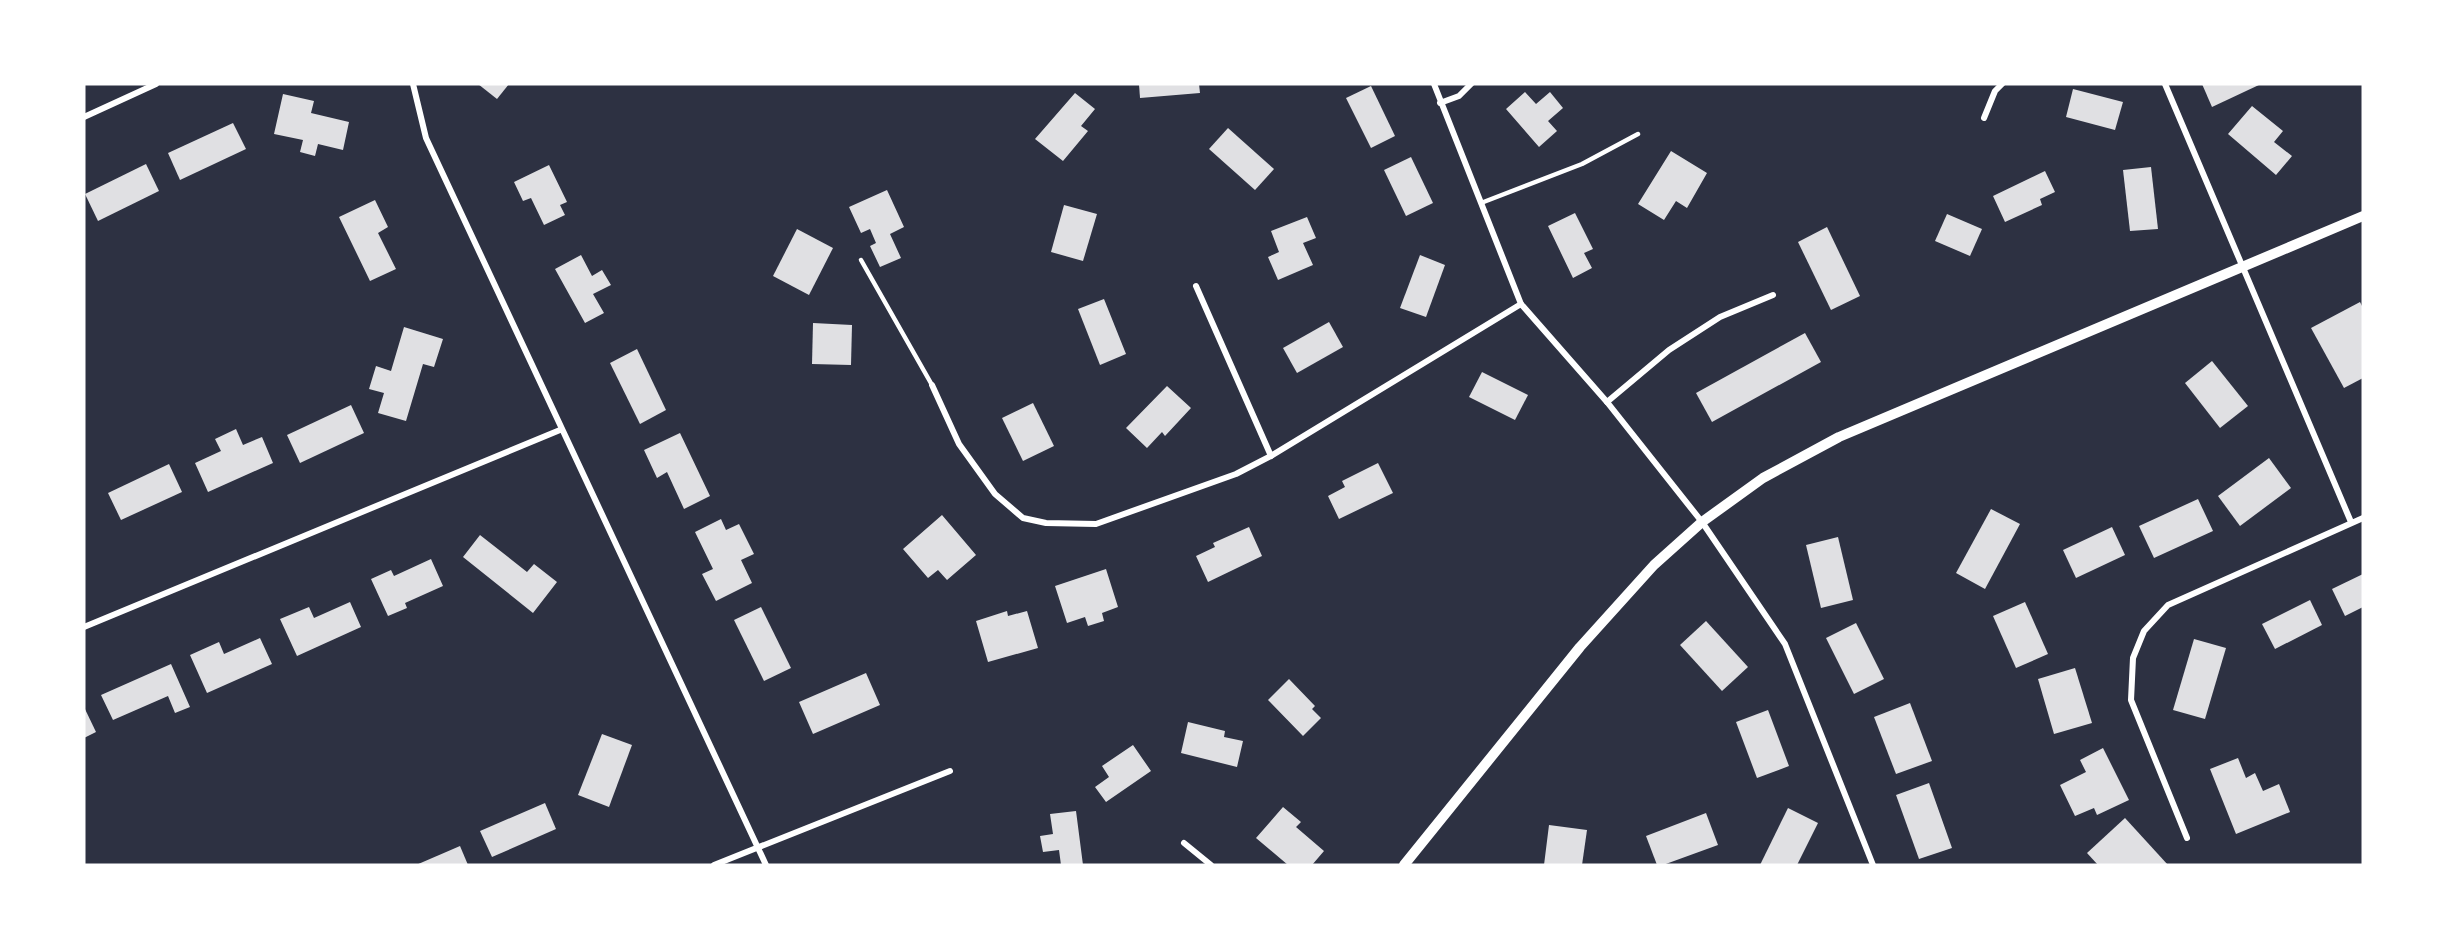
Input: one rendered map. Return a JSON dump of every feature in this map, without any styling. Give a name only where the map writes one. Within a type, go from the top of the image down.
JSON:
[{"type":"street","points":[[84,117],[156,84]]},
{"type":"street","points":[[413,84],[426,138],[560,430],[766,865]]},
{"type":"street","points":[[1434,84],[1521,303],[1607,402],[1702,522],[1785,644],[1873,865]]},
{"type":"street","points":[[1440,103],[1459,96],[1471,84]]},
{"type":"street","points":[[1984,117],[1995,90],[2002,84]]},
{"type":"street","points":[[2164,84],[2351,522]]},
{"type":"street","points":[[1404,865],[1580,647],[1654,565],[1702,522],[1763,478],[1839,437],[2363,216]]},
{"type":"street","points":[[1197,286],[1271,456]]},
{"type":"street","points":[[1607,402],[1669,350],[1720,317],[1773,295]]},
{"type":"street","points":[[932,385],[960,444],[994,494],[1023,518],[1046,523],[1095,524],[1236,474],[1271,456],[1521,303]]},
{"type":"street","points":[[84,627],[560,430]]},
{"type":"street","points":[[2187,838],[2131,700],[2133,658],[2144,630],[2168,605],[2363,518]]},
{"type":"street","points":[[714,865],[950,771]]},
{"type":"street","points":[[1184,843],[1211,865]]},
{"type":"lane","points":[[1481,203],[1582,164],[1638,134]]},
{"type":"lane","points":[[861,260],[932,385]]},
{"type":"building","points":[[478,84],[509,84],[497,99]]},
{"type":"building","points":[[1139,84],[1199,84],[1200,93],[1140,98]]},
{"type":"building","points":[[2202,84],[2261,84],[2212,107]]},
{"type":"building","points":[[1371,86],[1395,136],[1371,148],[1346,98]]},
{"type":"building","points":[[2073,89],[2123,102],[2115,130],[2066,117]]},
{"type":"building","points":[[1525,92],[1536,104],[1550,92],[1563,108],[1548,121],[1557,131],[1539,147],[1506,109]]},
{"type":"building","points":[[1075,93],[1095,109],[1081,126],[1088,131],[1063,161],[1035,139]]},
{"type":"building","points":[[283,94],[314,101],[311,113],[349,122],[343,150],[318,144],[315,156],[300,152],[303,140],[274,134]]},
{"type":"building","points":[[2252,106],[2283,131],[2274,142],[2292,156],[2276,175],[2228,134]]},
{"type":"building","points":[[233,123],[246,149],[180,180],[168,153]]},
{"type":"building","points":[[1228,128],[1274,169],[1255,190],[1209,149]]},
{"type":"building","points":[[1671,151],[1707,173],[1687,208],[1676,201],[1664,220],[1638,204]]},
{"type":"building","points":[[1411,157],[1433,203],[1406,216],[1384,170]]},
{"type":"building","points":[[146,164],[159,191],[98,221],[85,194]]},
{"type":"building","points":[[549,165],[567,202],[560,205],[565,215],[544,225],[531,198],[523,201],[514,182]]},
{"type":"building","points":[[2151,167],[2158,229],[2130,231],[2123,170]]},
{"type":"building","points":[[2045,171],[2055,192],[2040,199],[2042,205],[2005,222],[1993,196]]},
{"type":"building","points":[[887,190],[904,227],[890,234],[901,258],[880,267],[870,246],[876,243],[870,229],[861,233],[849,207]]},
{"type":"building","points":[[375,200],[388,227],[378,233],[396,269],[370,281],[339,217]]},
{"type":"building","points":[[1064,205],[1097,214],[1083,261],[1051,252]]},
{"type":"building","points":[[1575,213],[1593,249],[1584,253],[1592,268],[1573,278],[1548,226]]},
{"type":"building","points":[[1947,214],[1982,229],[1970,256],[1935,241]]},
{"type":"building","points":[[1307,217],[1316,238],[1303,243],[1313,265],[1278,280],[1268,257],[1279,252],[1271,231]]},
{"type":"building","points":[[1827,227],[1860,296],[1831,310],[1798,242]]},
{"type":"building","points":[[797,229],[833,248],[809,295],[773,276]]},
{"type":"building","points":[[581,255],[592,276],[602,270],[611,285],[593,294],[604,313],[585,323],[555,269]]},
{"type":"building","points":[[1420,255],[1445,265],[1426,317],[1400,308]]},
{"type":"building","points":[[1104,299],[1126,354],[1100,365],[1078,309]]},
{"type":"building","points":[[2360,302],[2363,308],[2363,378],[2344,388],[2311,328]]},
{"type":"building","points":[[1329,322],[1343,347],[1297,373],[1283,348]]},
{"type":"building","points":[[813,323],[852,325],[851,365],[812,364]]},
{"type":"building","points":[[404,327],[443,339],[434,367],[423,364],[406,421],[378,413],[384,393],[369,389],[376,366],[391,371]]},
{"type":"building","points":[[1805,333],[1821,362],[1712,422],[1696,393]]},
{"type":"building","points":[[637,349],[666,410],[640,424],[610,363]]},
{"type":"building","points":[[2212,361],[2248,406],[2220,428],[2185,383]]},
{"type":"building","points":[[1482,372],[1528,395],[1515,420],[1469,397]]},
{"type":"building","points":[[1167,386],[1191,408],[1165,436],[1162,432],[1147,448],[1126,428]]},
{"type":"building","points":[[1033,403],[1054,446],[1023,461],[1002,418]]},
{"type":"building","points":[[351,405],[364,433],[300,463],[287,435]]},
{"type":"building","points":[[236,429],[243,445],[262,437],[273,463],[208,492],[195,463],[221,451],[215,439]]},
{"type":"building","points":[[680,433],[710,496],[684,509],[667,472],[657,478],[644,450]]},
{"type":"building","points":[[2269,458],[2291,488],[2240,526],[2218,496]]},
{"type":"building","points":[[1378,463],[1393,493],[1339,519],[1328,496],[1345,487],[1342,481]]},
{"type":"building","points":[[169,464],[182,492],[121,520],[108,493]]},
{"type":"building","points":[[2198,499],[2213,531],[2154,558],[2139,526]]},
{"type":"building","points":[[1991,509],[2020,524],[1985,589],[1956,573]]},
{"type":"building","points":[[942,515],[976,555],[947,580],[938,570],[928,578],[903,549]]},
{"type":"building","points":[[721,519],[726,530],[739,524],[754,554],[741,560],[752,583],[716,601],[702,574],[713,569],[695,532]]},
{"type":"building","points":[[1249,527],[1262,556],[1208,582],[1196,556],[1215,547],[1213,543]]},
{"type":"building","points":[[2112,527],[2125,555],[2076,578],[2063,550]]},
{"type":"building","points":[[480,535],[527,572],[534,564],[557,582],[533,613],[463,557]]},
{"type":"building","points":[[1838,537],[1853,600],[1821,608],[1806,545]]},
{"type":"building","points":[[431,559],[443,586],[405,603],[407,608],[388,616],[371,579],[391,570],[394,576]]},
{"type":"building","points":[[1106,569],[1118,607],[1102,613],[1104,621],[1088,626],[1085,617],[1067,623],[1055,586]]},
{"type":"building","points":[[2363,574],[2363,607],[2345,616],[2332,589]]},
{"type":"building","points":[[2310,600],[2322,625],[2275,649],[2262,624]]},
{"type":"building","points":[[350,602],[361,627],[297,656],[280,619],[309,607],[314,618]]},
{"type":"building","points":[[2025,602],[2048,654],[2016,668],[1993,616]]},
{"type":"building","points":[[761,607],[791,668],[764,681],[734,620]]},
{"type":"building","points":[[1007,611],[1008,616],[1027,611],[1038,648],[988,662],[976,621]]},
{"type":"building","points":[[1706,621],[1748,667],[1722,691],[1680,645]]},
{"type":"building","points":[[1856,623],[1884,679],[1854,694],[1826,638]]},
{"type":"building","points":[[260,638],[272,664],[207,693],[190,655],[219,642],[224,654]]},
{"type":"building","points":[[2194,639],[2226,648],[2205,719],[2173,710]]},
{"type":"building","points":[[171,664],[190,707],[175,713],[168,696],[113,720],[101,695]]},
{"type":"building","points":[[2075,668],[2092,723],[2054,734],[2038,679]]},
{"type":"building","points":[[866,673],[880,705],[813,734],[799,702]]},
{"type":"building","points":[[1289,679],[1315,706],[1312,709],[1321,718],[1303,736],[1268,700]]},
{"type":"building","points":[[1910,703],[1932,761],[1896,774],[1874,717]]},
{"type":"building","points":[[84,707],[96,732],[84,738]]},
{"type":"building","points":[[1768,710],[1789,766],[1757,778],[1736,722]]},
{"type":"building","points":[[1188,722],[1225,731],[1224,737],[1243,741],[1237,767],[1181,753]]},
{"type":"building","points":[[602,734],[632,745],[609,807],[578,795]]},
{"type":"building","points":[[1133,745],[1151,771],[1106,802],[1095,787],[1109,777],[1102,766]]},
{"type":"building","points":[[2103,748],[2129,800],[2097,815],[2094,808],[2075,816],[2060,785],[2086,772],[2080,760]]},
{"type":"building","points":[[2238,758],[2246,778],[2255,773],[2263,791],[2279,784],[2290,812],[2236,834],[2210,769]]},
{"type":"building","points":[[1929,783],[1952,848],[1919,859],[1896,795]]},
{"type":"building","points":[[545,803],[556,829],[492,857],[480,831]]},
{"type":"building","points":[[1283,807],[1301,822],[1296,827],[1324,851],[1312,865],[1288,865],[1256,838]]},
{"type":"building","points":[[1788,808],[1818,823],[1797,865],[1760,865]]},
{"type":"building","points":[[1076,811],[1083,865],[1061,865],[1059,850],[1043,852],[1040,836],[1053,834],[1050,814]]},
{"type":"building","points":[[1706,813],[1718,845],[1663,865],[1657,865],[1646,836]]},
{"type":"building","points":[[2125,818],[2168,865],[2098,865],[2087,853]]},
{"type":"building","points":[[1549,825],[1587,830],[1582,865],[1544,865]]},
{"type":"building","points":[[460,846],[468,865],[416,865]]}]
